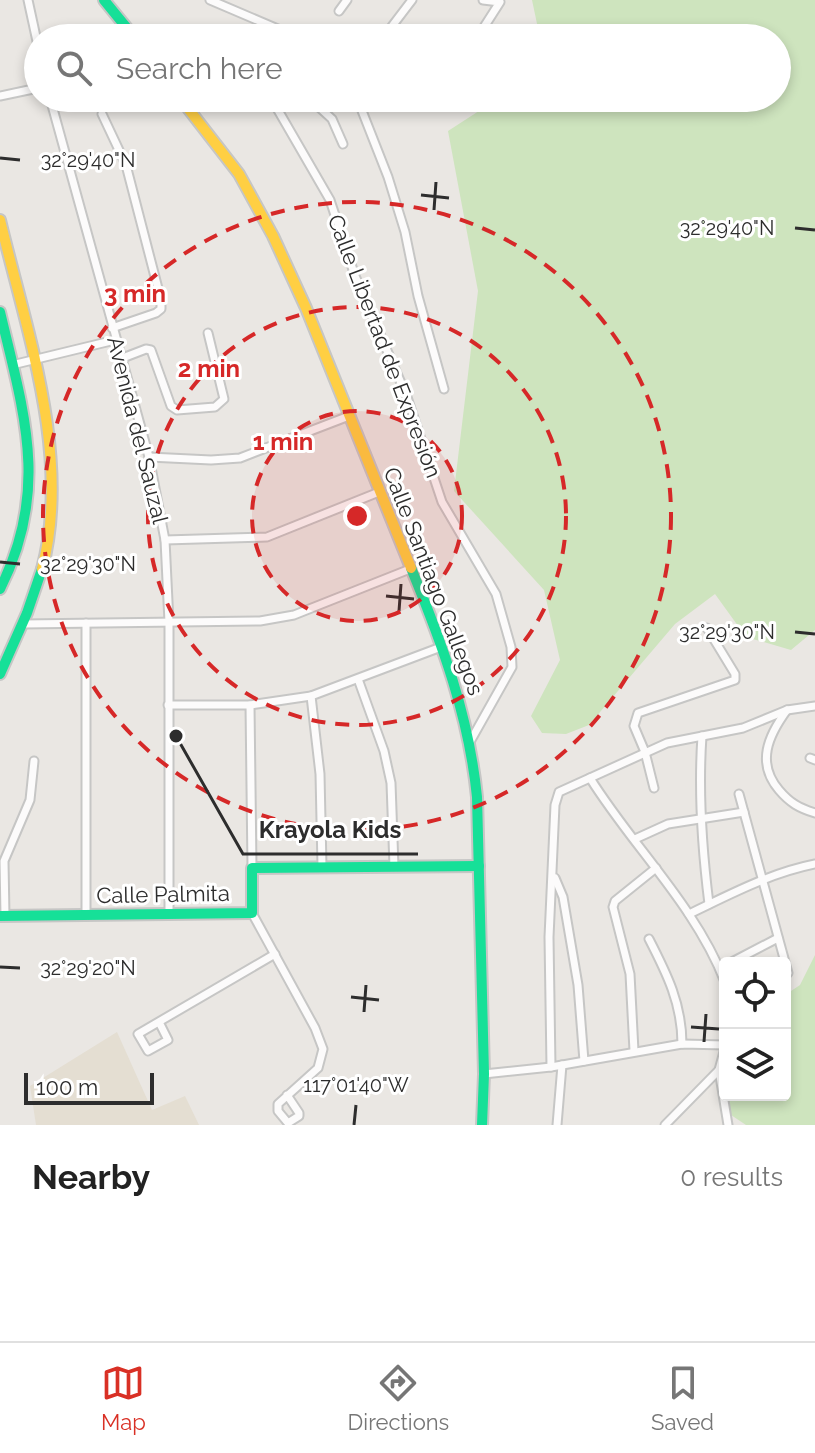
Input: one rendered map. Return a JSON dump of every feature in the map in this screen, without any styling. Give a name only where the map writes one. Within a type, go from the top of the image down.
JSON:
[{"type":"street","points":[[28,0],[33,24]]},
{"type":"street","points":[[104,0],[124,24]]},
{"type":"street","points":[[210,0],[268,24]]},
{"type":"street","points":[[339,11],[347,0]]},
{"type":"street","points":[[394,24],[412,0]]},
{"type":"street","points":[[483,0],[500,2],[486,24]]},
{"type":"street","points":[[0,96],[24,91]]},
{"type":"street","name":"Avenida del Sauzal","points":[[54,112],[149,457],[165,540],[169,622],[169,915]]},
{"type":"street","name":"Calle Santiago Gallegos","points":[[191,112],[240,175],[255,201],[319,341],[441,647],[471,740],[475,764],[479,866],[484,1074],[482,1125]]},
{"type":"street","name":"Calle Libertad de Expresión","points":[[279,112],[330,200],[355,276],[407,397],[442,502],[496,594],[511,647],[512,667],[471,740]]},
{"type":"street","points":[[324,112],[332,119],[343,144]]},
{"type":"street","points":[[362,112],[405,232],[418,296],[444,389]]},
{"type":"street","points":[[102,114],[126,165],[161,300],[161,309],[156,313],[112,328]]},
{"type":"street","points":[[0,220],[4,254],[32,360],[51,456],[52,498],[47,547],[23,624],[0,674]]},
{"type":"street","points":[[0,312],[28,450],[29,496],[17,551],[0,589]]},
{"type":"street","points":[[120,359],[151,350],[171,406],[177,410],[215,407],[224,399],[208,333]]},
{"type":"street","points":[[12,365],[115,340]]},
{"type":"street","points":[[149,457],[240,458],[349,416]]},
{"type":"street","points":[[165,540],[267,537],[379,492]]},
{"type":"street","points":[[23,624],[260,621],[294,615],[410,569]]},
{"type":"street","points":[[86,623],[86,916]]},
{"type":"street","points":[[654,788],[645,752],[634,726],[638,713],[735,680],[735,674],[707,628]]},
{"type":"street","points":[[168,705],[250,705],[311,696],[441,647]]},
{"type":"street","points":[[358,679],[384,751],[391,783],[394,867]]},
{"type":"street","points":[[311,696],[320,774],[322,867]]},
{"type":"street","points":[[250,705],[252,913]]},
{"type":"street","points":[[551,1067],[549,937],[555,799],[559,792],[667,743],[743,728],[787,710],[815,706]]},
{"type":"street","points":[[787,710],[769,738],[765,763],[769,778],[796,808],[815,813]]},
{"type":"street","points":[[702,736],[701,818],[709,904]]},
{"type":"street","points":[[2,916],[4,861],[30,800],[34,761]]},
{"type":"street","points":[[590,778],[607,806],[689,914],[719,962]]},
{"type":"street","points":[[739,794],[783,957]]},
{"type":"street","points":[[635,839],[668,824],[744,812]]},
{"type":"street","points":[[689,914],[762,879],[815,864]]},
{"type":"street","points":[[252,868],[479,866]]},
{"type":"street","points":[[634,1051],[630,974],[613,904],[656,868]]},
{"type":"street","points":[[553,876],[563,897],[578,985],[584,1061]]},
{"type":"street","name":"Calle Palmita","points":[[2,916],[252,913],[315,1028],[323,1049],[318,1068],[285,1096]]},
{"type":"street","points":[[742,957],[778,938]]},
{"type":"street","points":[[649,939],[678,1004],[682,1044]]},
{"type":"street","points":[[159,1022],[168,1040],[148,1051],[138,1034],[275,954]]},
{"type":"street","points":[[484,1074],[551,1067],[682,1044],[719,1046]]},
{"type":"street","points":[[557,1125],[562,1065]]},
{"type":"street","points":[[665,1125],[719,1070]]},
{"type":"street","points":[[724,1101],[728,1125]]},
{"type":"shaded area","points":[[117,1032],[152,1110],[185,1096],[199,1125],[36,1125],[30,1086]]},
{"type":"green space","points":[[532,0],[815,0],[815,630],[791,650],[746,637],[715,594],[675,624],[589,725],[566,734],[542,733],[531,716],[560,660],[544,590],[454,491],[478,291],[448,131],[477,112],[791,112],[791,24],[537,24]]},
{"type":"green space","points":[[815,955],[815,1125],[746,1125],[725,1111],[725,1101],[791,1101],[791,991],[800,985]]},
{"type":"traffic: fast","points":[[104,0],[124,24]]},
{"type":"traffic: fast","points":[[0,312],[24,418],[28,451],[24,518],[15,553],[0,589]]},
{"type":"traffic: fast","points":[[411,568],[453,680],[468,738],[477,797],[484,1074],[482,1125]]},
{"type":"traffic: fast","points":[[0,674],[27,613],[42,569]]},
{"type":"traffic: fast","points":[[0,916],[252,913],[252,868],[479,866]]},
{"type":"traffic: slow","points":[[191,112],[239,174],[273,236],[306,308],[411,568]]},
{"type":"traffic: slow","points":[[0,220],[33,349],[49,439],[52,483],[50,527],[42,569]]},
{"type":"place","name":"Krayola Kids","points":[[176,736]]}]
